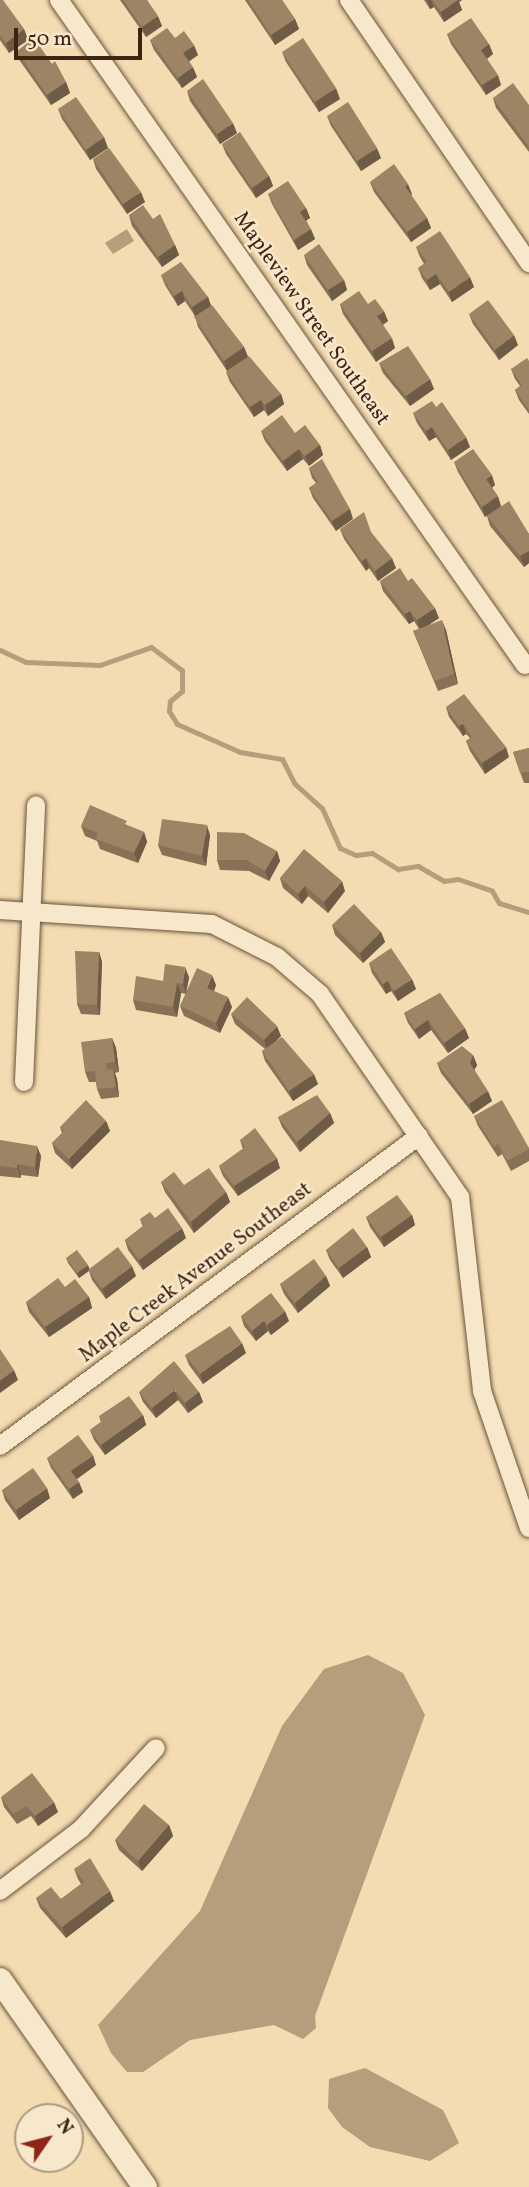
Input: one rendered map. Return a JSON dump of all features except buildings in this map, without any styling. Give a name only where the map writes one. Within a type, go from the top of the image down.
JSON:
[{"type":"main road","points":[[0,1980],[145,2187]]},
{"type":"street","name":"Mapleview Street Southeast","points":[[60,0],[525,665]]},
{"type":"street","points":[[349,0],[529,263]]},
{"type":"street","points":[[24,1082],[36,805]]},
{"type":"street","points":[[0,910],[190,919],[256,944],[320,994],[460,1197],[482,1391],[529,1528]]},
{"type":"street","name":"Maple Creek Avenue Southeast","points":[[0,1446],[419,1136]]},
{"type":"street","points":[[0,1891],[81,1829],[156,1748]]},
{"type":"shaded area","points":[[127,229],[134,241],[113,254],[105,243]]},
{"type":"shaded area","points":[[368,1655],[403,1673],[425,1715],[315,2016],[316,2028],[303,2039],[274,2025],[190,2040],[143,2072],[127,2072],[111,2053],[98,2025],[200,1911],[282,1726],[324,1669]]},
{"type":"shaded area","points":[[365,2068],[443,2110],[459,2143],[430,2161],[370,2147],[342,2127],[328,2108],[329,2079]]},
{"type":"waterway","points":[[0,650],[26,662],[100,665],[151,647],[182,670],[182,691],[170,701],[169,711],[177,724],[240,752],[282,759],[295,784],[322,808],[340,848],[356,855],[372,853],[398,869],[418,866],[444,881],[458,879],[492,891],[499,903],[529,912]]}]
